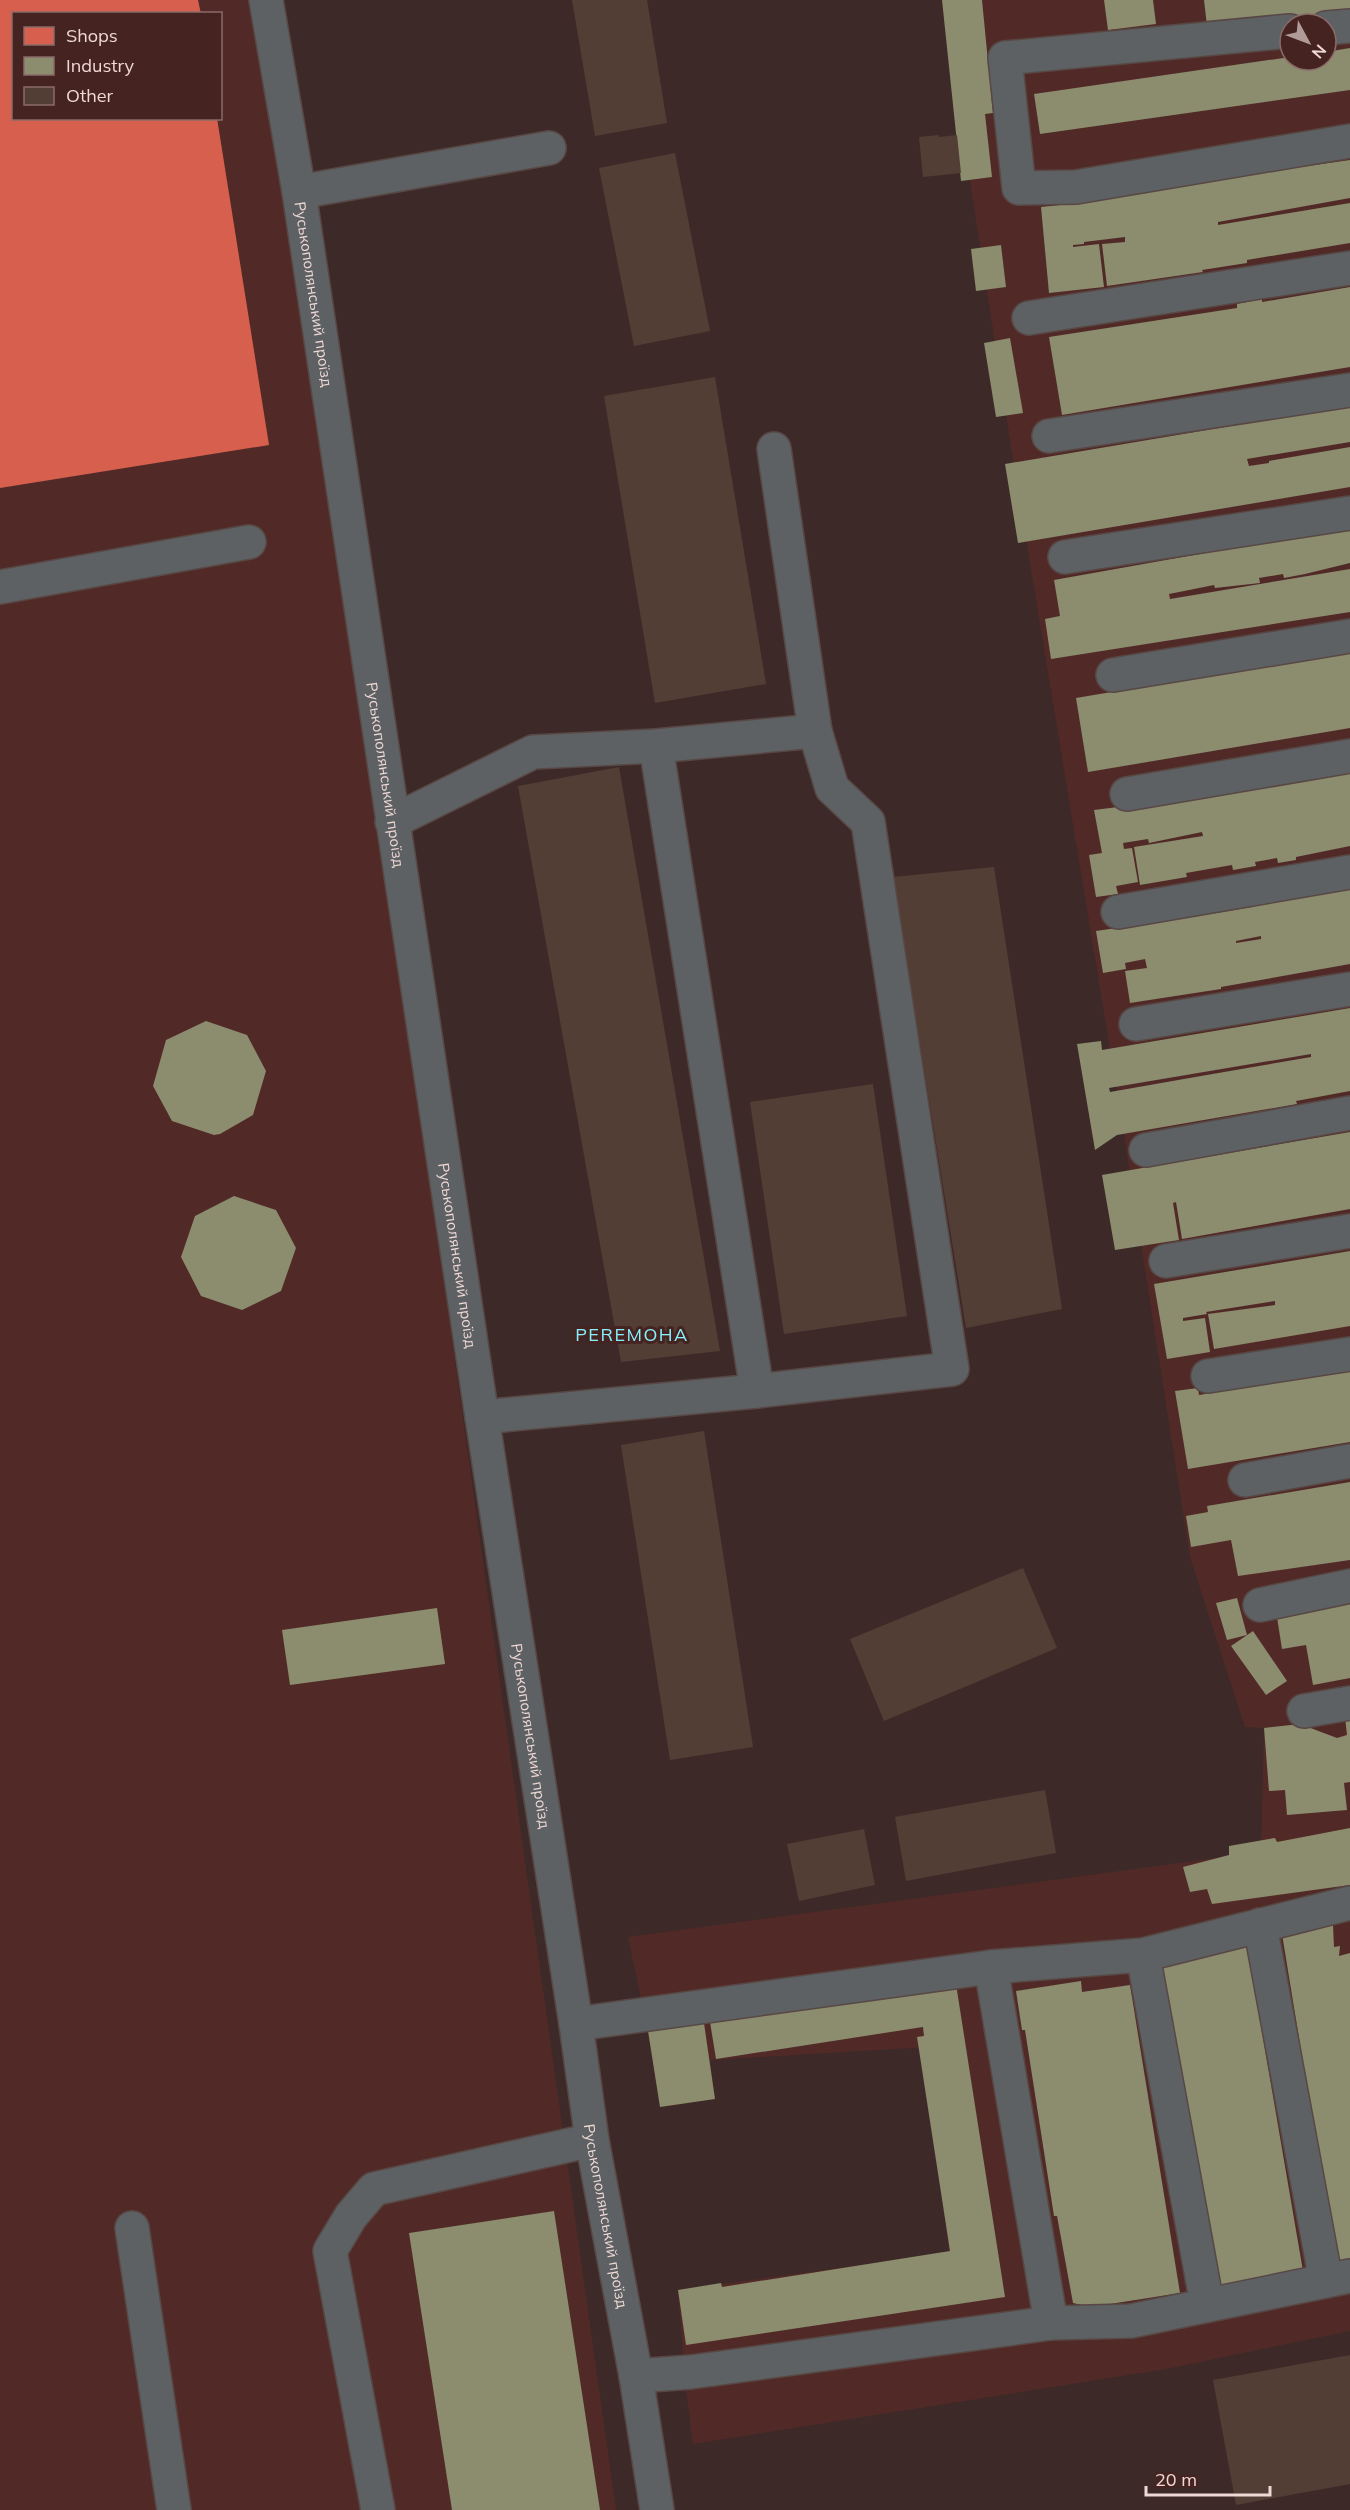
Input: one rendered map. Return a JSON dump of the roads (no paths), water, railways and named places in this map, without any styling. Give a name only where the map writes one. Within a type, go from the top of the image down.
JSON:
[{"type":"street","name":"Руськополянський проїзд","points":[[266,0],[299,192],[592,2140],[636,2376],[657,2510]]},
{"type":"street","points":[[1278,33],[1005,57],[1018,188],[1076,187],[1350,141]]},
{"type":"street","points":[[299,192],[549,148]]},
{"type":"street","points":[[1029,318],[1350,268]]},
{"type":"street","points":[[1049,436],[1350,390]]},
{"type":"street","points":[[482,1417],[758,1391],[952,1369],[868,822],[832,788],[815,731],[774,448]]},
{"type":"street","points":[[1065,557],[1350,513]]},
{"type":"street","points":[[0,587],[249,542]]},
{"type":"street","points":[[1113,675],[1350,636]]},
{"type":"street","points":[[392,822],[533,752],[656,746],[815,731]]},
{"type":"street","points":[[656,746],[758,1391]]},
{"type":"street","points":[[1127,794],[1350,756]]},
{"type":"street","points":[[1118,912],[1350,872]]},
{"type":"street","points":[[1136,1024],[1350,989]]},
{"type":"street","points":[[1146,1150],[1350,1113]]},
{"type":"street","points":[[1166,1261],[1350,1231]]},
{"type":"street","points":[[1208,1376],[1350,1354]]},
{"type":"street","points":[[1245,1480],[1350,1461]]},
{"type":"street","points":[[1260,1605],[1350,1586]]},
{"type":"street","points":[[1304,1711],[1350,1703]]},
{"type":"street","points":[[576,2024],[991,1967],[1143,1955],[1350,1903]]},
{"type":"street","points":[[636,2376],[691,2372],[1051,2323],[1131,2321],[1338,2278],[1260,1925]]},
{"type":"street","points":[[1143,1955],[1207,2304]]},
{"type":"street","points":[[991,1967],[1051,2323]]},
{"type":"street","points":[[378,2510],[330,2252],[351,2216],[374,2189],[592,2140]]},
{"type":"street","points":[[132,2228],[174,2510]]},
{"type":"district","name":"PEREMOHA","points":[[632,1334]]}]
